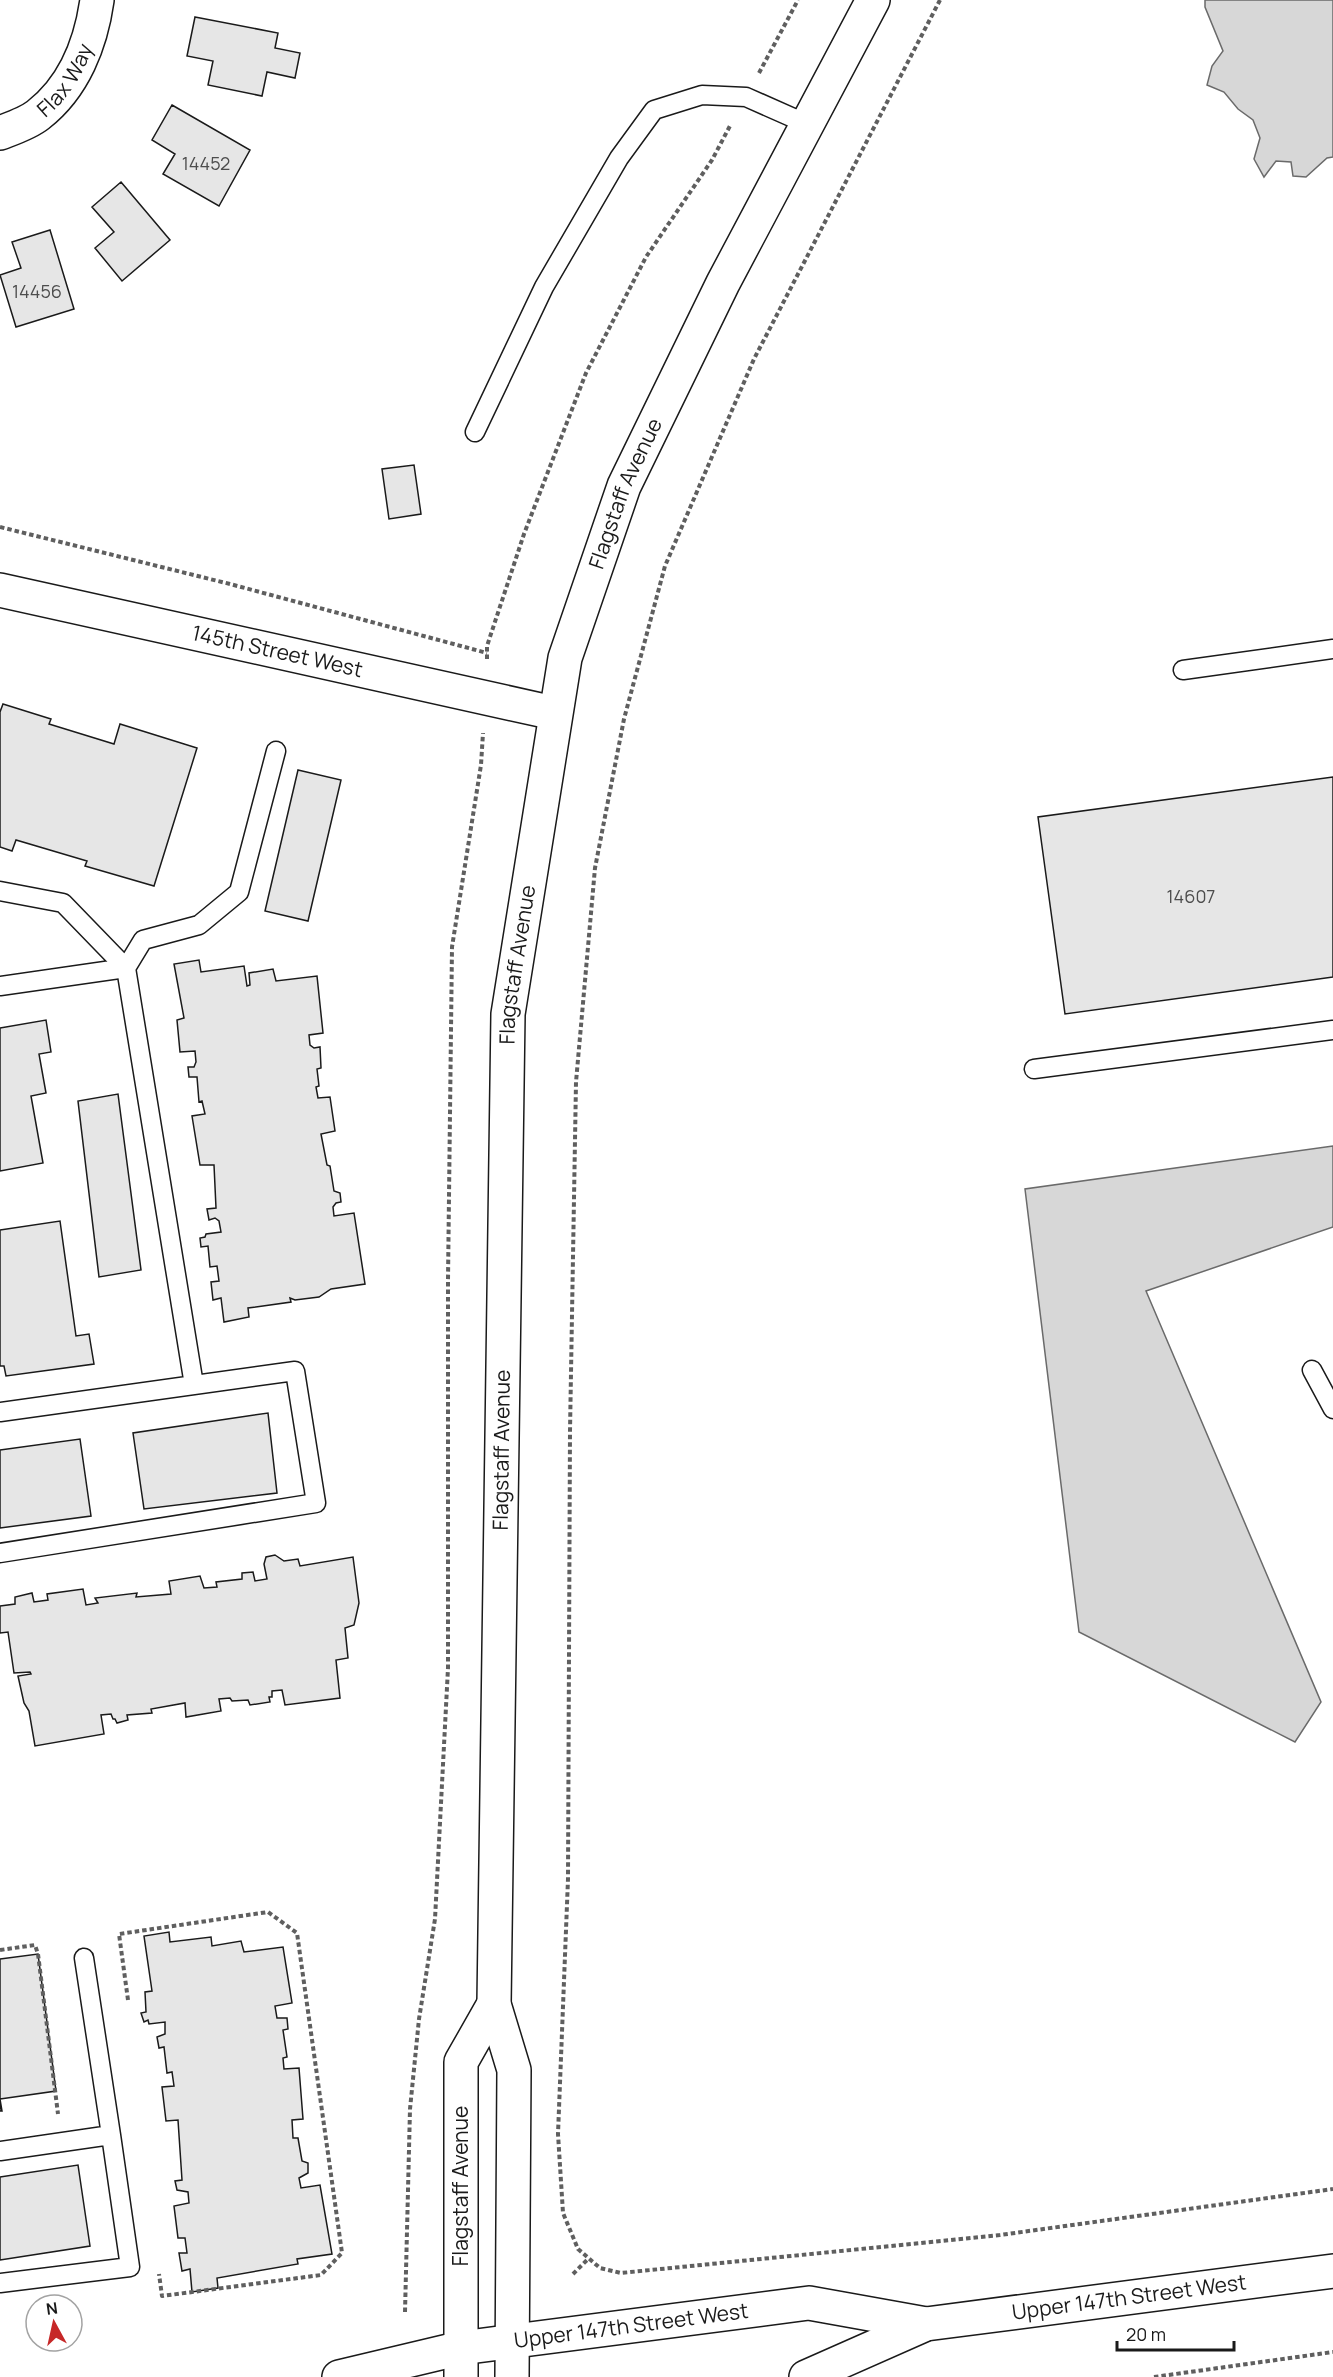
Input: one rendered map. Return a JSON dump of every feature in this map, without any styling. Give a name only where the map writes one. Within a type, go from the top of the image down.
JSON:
[{"type":"street","name":"Flax Way","points":[[0,133],[37,116],[56,98],[86,49],[97,0]]},
{"type":"street","name":"Flagstaff Avenue","points":[[512,2377],[514,2070],[494,2004],[508,1014],[554,713],[565,658],[624,486],[723,283],[873,0]]},
{"type":"street","name":"145th Street West","points":[[0,590],[554,713]]},
{"type":"street","name":"Flagstaff Avenue","points":[[461,2363],[461,2062],[494,2004]]},
{"type":"street","name":"Upper 147th Street West","points":[[806,2377],[926,2324],[1333,2271]]},
{"type":"street","name":"Upper 147th Street West","points":[[339,2377],[461,2363],[512,2342],[808,2303],[926,2324]]},
{"type":"lane","points":[[475,432],[544,287],[619,158],[654,110],[702,94],[746,97],[807,124]]},
{"type":"lane","points":[[1183,670],[1333,649]]},
{"type":"lane","points":[[126,968],[143,940],[199,925],[239,891],[276,751]]},
{"type":"lane","points":[[0,891],[63,903],[126,968],[194,1385]]},
{"type":"lane","points":[[0,986],[126,968]]},
{"type":"lane","points":[[1034,1069],[1333,1030]]},
{"type":"lane","points":[[1312,1370],[1333,1409]]},
{"type":"lane","points":[[0,1412],[295,1371],[316,1503],[0,1553]]},
{"type":"lane","points":[[0,2283],[130,2267],[84,1958]]},
{"type":"lane","points":[[0,2151],[111,2135]]},
{"type":"path","points":[[940,0],[754,359],[665,566],[624,719],[595,868],[576,1082],[570,1431],[568,1879],[558,2134],[563,2213],[578,2249],[600,2268],[621,2273],[1000,2235],[1333,2189]]},
{"type":"path","points":[[405,2312],[410,2109],[419,2019],[435,1919],[448,1668],[448,1280],[452,947],[481,765],[487,646],[524,534],[586,374],[646,257],[712,160]]},
{"type":"path","points":[[0,526],[230,584],[487,653]]},
{"type":"path","points":[[128,2000],[119,1934],[268,1912],[297,1933],[342,2253],[321,2275],[162,2296],[158,2267]]},
{"type":"path","points":[[0,1950],[35,1945],[59,2125]]},
{"type":"path","points":[[573,2274],[588,2259]]},
{"type":"path","points":[[1154,2377],[1333,2352]]},
{"type":"shaded area","points":[[1205,0],[1333,0],[1333,157],[1327,158],[1306,177],[1293,176],[1291,162],[1276,161],[1264,177],[1254,159],[1260,138],[1253,120],[1238,109],[1224,92],[1207,85],[1212,66],[1223,51],[1205,7]]},
{"type":"shaded area","points":[[1333,1146],[1333,1227],[1146,1291],[1321,1702],[1295,1742],[1079,1632],[1025,1189]]},
{"type":"building","points":[[195,17],[278,33],[275,48],[300,53],[295,78],[267,72],[262,96],[208,85],[213,61],[187,56]]},
{"type":"building","points":[[172,105],[250,150],[219,206],[163,174],[175,154],[152,140]]},
{"type":"building","points":[[121,182],[170,240],[122,281],[95,248],[114,232],[92,207]]},
{"type":"building","points":[[50,230],[74,309],[16,327],[0,275],[21,268],[12,242]]},
{"type":"building","points":[[414,465],[421,514],[389,519],[382,469]]},
{"type":"building","points":[[3,704],[51,719],[49,724],[114,744],[120,724],[197,748],[154,886],[85,866],[87,861],[16,840],[12,851],[0,847],[0,712]]},
{"type":"building","points":[[298,770],[341,780],[308,921],[265,911]]},
{"type":"building","points":[[1333,777],[1333,977],[1065,1014],[1038,817]]},
{"type":"building","points":[[199,960],[201,972],[244,966],[247,986],[250,985],[249,973],[273,969],[276,981],[317,976],[323,1033],[309,1035],[310,1045],[314,1048],[320,1047],[321,1068],[317,1069],[319,1086],[316,1087],[318,1098],[330,1097],[335,1131],[321,1134],[334,1191],[340,1193],[341,1202],[336,1203],[333,1207],[334,1216],[354,1213],[365,1284],[331,1289],[319,1297],[295,1300],[290,1298],[291,1302],[248,1308],[249,1317],[224,1322],[221,1298],[213,1300],[211,1282],[219,1281],[217,1266],[210,1267],[208,1246],[201,1247],[200,1238],[205,1237],[206,1234],[221,1232],[219,1221],[215,1218],[209,1220],[207,1209],[216,1208],[214,1165],[200,1165],[192,1116],[205,1114],[202,1101],[199,1102],[197,1077],[189,1077],[188,1067],[194,1067],[196,1062],[195,1051],[180,1052],[177,1020],[184,1018],[174,964]]},
{"type":"building","points":[[46,1020],[51,1052],[39,1054],[46,1093],[31,1096],[43,1163],[0,1171],[0,1028]]},
{"type":"building","points":[[118,1094],[141,1270],[99,1277],[78,1101]]},
{"type":"building","points":[[60,1221],[76,1336],[89,1334],[94,1364],[6,1376],[4,1366],[0,1366],[0,1230]]},
{"type":"building","points":[[268,1413],[277,1493],[144,1509],[133,1433]]},
{"type":"building","points":[[80,1439],[91,1516],[0,1528],[0,1450]]},
{"type":"building","points":[[275,1555],[284,1561],[298,1559],[300,1566],[353,1557],[359,1603],[354,1625],[345,1628],[348,1658],[336,1660],[340,1698],[285,1705],[282,1690],[272,1691],[272,1697],[269,1697],[270,1702],[250,1705],[248,1700],[219,1699],[221,1711],[186,1717],[185,1703],[151,1709],[152,1713],[127,1715],[128,1720],[117,1723],[111,1714],[101,1715],[104,1734],[35,1746],[29,1711],[24,1703],[18,1676],[31,1674],[30,1672],[14,1673],[8,1632],[0,1633],[0,1606],[15,1604],[15,1597],[32,1593],[34,1602],[48,1600],[47,1594],[83,1589],[86,1605],[98,1603],[95,1598],[137,1593],[136,1597],[171,1594],[169,1581],[200,1576],[204,1588],[217,1587],[216,1582],[242,1579],[242,1573],[253,1572],[255,1581],[267,1579],[264,1564],[266,1557]]},
{"type":"building","points":[[169,1932],[170,1942],[211,1937],[212,1946],[241,1941],[244,1952],[283,1947],[292,2003],[275,2006],[277,2018],[287,2018],[288,2029],[283,2030],[287,2057],[283,2058],[284,2069],[299,2068],[303,2119],[292,2120],[293,2138],[298,2138],[302,2161],[308,2163],[308,2173],[299,2178],[301,2188],[320,2185],[332,2254],[297,2259],[298,2264],[217,2278],[218,2288],[192,2292],[190,2269],[182,2271],[179,2253],[187,2253],[185,2238],[178,2238],[174,2206],[189,2203],[188,2192],[177,2190],[175,2181],[182,2180],[178,2120],[166,2121],[162,2087],[174,2086],[172,2072],[167,2073],[164,2047],[159,2048],[157,2037],[165,2034],[165,2022],[149,2024],[148,2020],[144,2022],[141,2013],[146,2012],[145,1992],[152,1991],[144,1936]]},
{"type":"building","points":[[38,1954],[56,2091],[0,2099],[0,1959]]},
{"type":"building","points":[[78,2165],[90,2246],[0,2260],[0,2177]]}]
